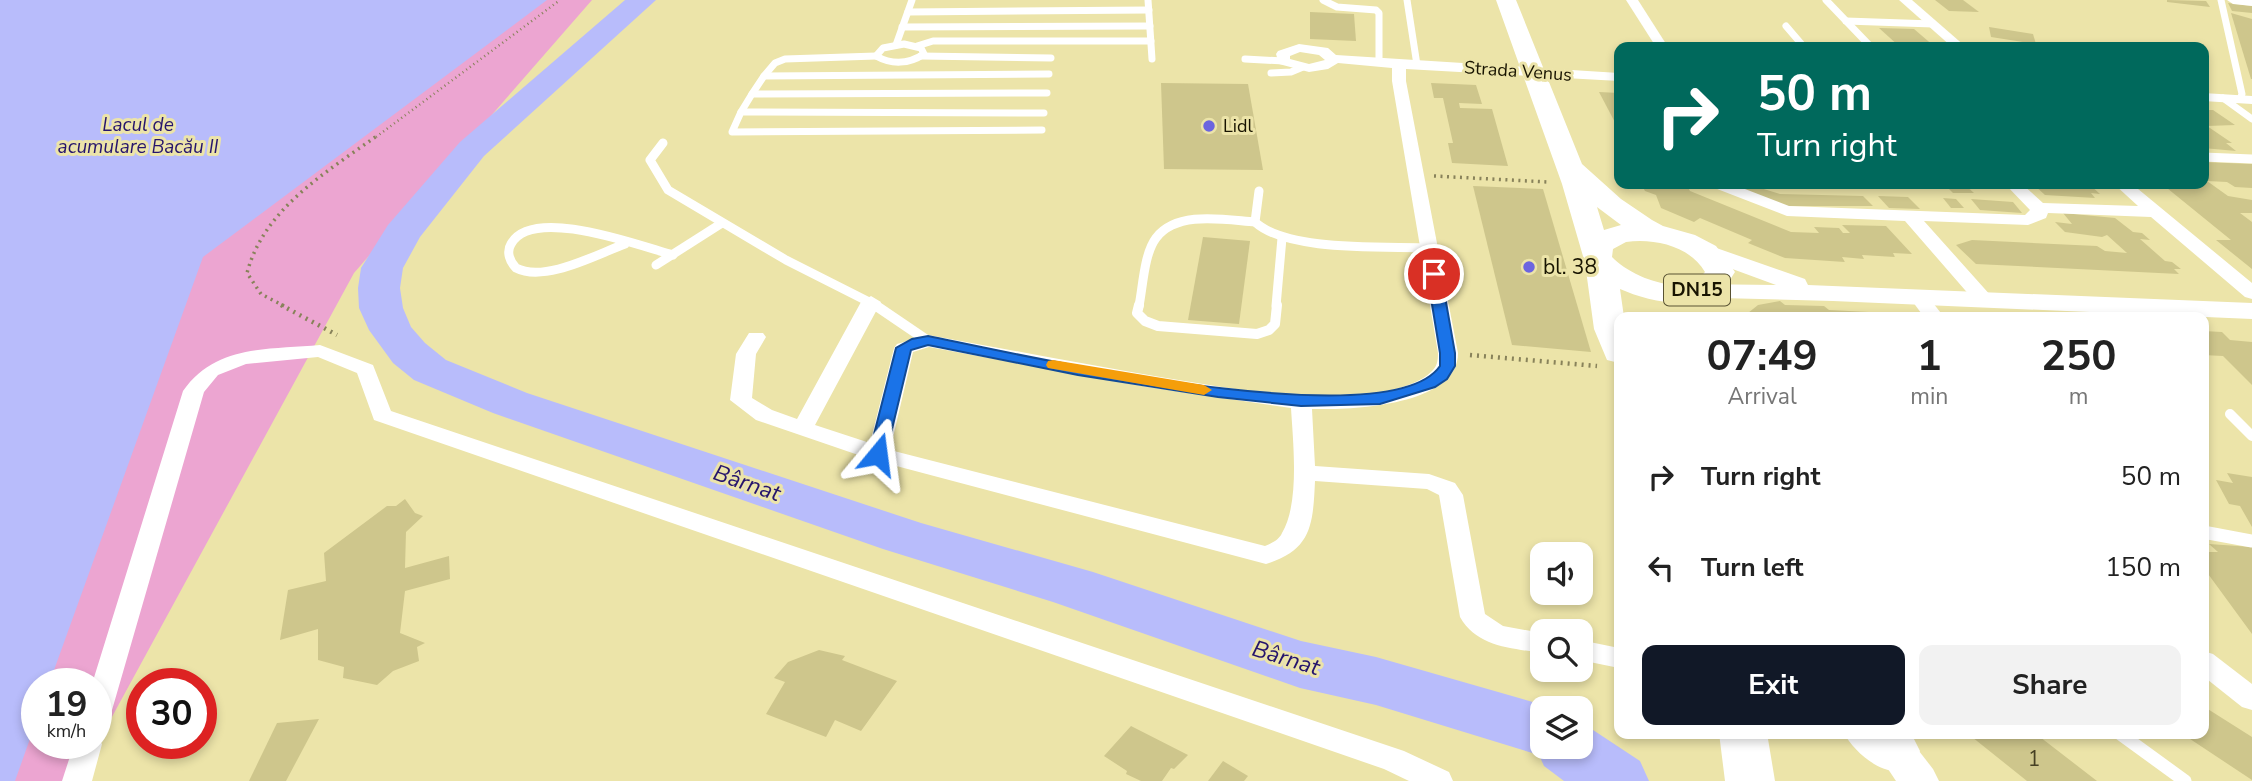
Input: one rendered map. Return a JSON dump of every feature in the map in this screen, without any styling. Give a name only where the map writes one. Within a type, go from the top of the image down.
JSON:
[{"type":"main road","name":"DN15","points":[[1506,0],[1572,171],[1598,258],[1610,329],[1612,360]]},
{"type":"main road","name":"DN15","points":[[1572,171],[1609,205],[1653,233]]},
{"type":"main road","name":"DN15","points":[[1627,233],[1653,233],[1672,237],[1705,251],[1716,261],[1720,272],[1716,281],[1706,288],[1667,300],[1625,281],[1598,258],[1599,245],[1606,239],[1627,233]]},
{"type":"main road","points":[[1744,739],[1750,781]]},
{"type":"street","points":[[1632,0],[1659,42]]},
{"type":"street","points":[[1905,0],[1953,42]]},
{"type":"street","points":[[2233,0],[2252,2]]},
{"type":"street","points":[[1307,48],[1323,51],[1333,59],[1327,65],[1303,67],[1285,60],[1292,50],[1307,48]]},
{"type":"street","name":"Strada Venus","points":[[1333,59],[1614,77]]},
{"type":"street","points":[[878,454],[904,348],[928,341],[1078,370],[1218,392],[1301,401],[1380,399],[1429,384],[1448,366],[1448,353],[1399,82],[1408,64]]},
{"type":"street","points":[[2209,97],[2246,100]]},
{"type":"street","points":[[1731,189],[1787,211],[2028,220],[2040,214],[2038,208],[2018,189]]},
{"type":"street","points":[[2128,189],[2252,293]]},
{"type":"street","points":[[2038,208],[2156,212]]},
{"type":"street","points":[[1911,217],[1984,300]]},
{"type":"street","points":[[1705,251],[1774,278],[1833,293],[1926,307],[1984,300],[2252,311]]},
{"type":"street","points":[[1667,300],[1833,293]]},
{"type":"street","points":[[803,428],[871,302]]},
{"type":"street","points":[[756,337],[746,354],[741,400],[764,415],[878,454],[1266,555],[1288,546],[1297,527],[1306,473],[1301,401]]},
{"type":"street","points":[[111,668],[194,391],[211,371],[242,358],[320,351],[366,369],[382,415],[1394,760],[1438,781]]},
{"type":"street","points":[[1306,473],[1429,482],[1447,488],[1451,495],[1473,617],[1479,627],[1496,634],[1530,641]]},
{"type":"street","points":[[1593,653],[1614,657]]},
{"type":"street","points":[[2209,667],[2252,699]]},
{"type":"street","points":[[77,781],[84,759]]},
{"type":"lane","points":[[896,45],[912,0]]},
{"type":"lane","points":[[1148,0],[1152,59]]},
{"type":"lane","points":[[1324,0],[1337,7],[1376,10],[1379,13],[1378,62]]},
{"type":"lane","points":[[1406,0],[1408,64]]},
{"type":"lane","points":[[1826,0],[1866,42]]},
{"type":"lane","points":[[2221,0],[2242,94],[2246,100]]},
{"type":"lane","points":[[908,12],[1149,10]]},
{"type":"lane","points":[[1846,21],[1933,24]]},
{"type":"lane","points":[[902,27],[1150,26]]},
{"type":"lane","points":[[1786,26],[1800,42]]},
{"type":"lane","points":[[876,56],[879,50],[896,45],[917,46],[933,41],[1151,41]]},
{"type":"lane","points":[[917,46],[923,51],[921,56]]},
{"type":"lane","points":[[1042,131],[732,132],[751,94],[764,76],[775,63],[785,59],[876,56],[883,61],[896,63],[921,56],[1051,58]]},
{"type":"lane","points":[[1285,60],[1271,73],[1291,72],[1303,67]]},
{"type":"lane","points":[[764,76],[1049,75]]},
{"type":"lane","points":[[751,94],[1047,93]]},
{"type":"lane","points":[[2223,98],[2252,119]]},
{"type":"lane","points":[[741,112],[1044,113]]},
{"type":"lane","points":[[663,143],[650,160],[668,190],[786,260],[871,302],[928,341]]},
{"type":"lane","points":[[2209,157],[2252,159]]},
{"type":"lane","points":[[1255,222],[1259,191]]},
{"type":"lane","points":[[1282,238],[1275,324],[1269,330],[1257,334],[1158,326],[1137,313],[1155,239],[1172,226],[1193,220],[1255,222],[1269,233],[1282,238],[1429,248]]},
{"type":"lane","points":[[656,265],[722,223]]},
{"type":"lane","points":[[625,244],[540,271],[524,272],[513,266],[506,251],[514,238],[546,226],[562,226],[673,255]]},
{"type":"lane","points":[[2230,414],[2252,436]]},
{"type":"lane","points":[[2209,533],[2252,541]]},
{"type":"lane","points":[[2127,739],[2185,781]]},
{"type":"path","points":[[366,369],[355,345],[261,294],[247,273],[250,255],[271,224],[297,195],[560,0]]},
{"type":"path","points":[[1416,175],[1572,171]]},
{"type":"path","points":[[1448,353],[1612,360]]},
{"type":"shaded area","name":"Lacul de acumulare Bacău II","points":[[0,0],[592,0],[354,273],[139,668],[126,668],[126,691],[112,717],[112,668],[21,668],[21,759],[89,759],[77,781],[0,781]]},
{"type":"water","name":"Lacul de acumulare Bacău II","points":[[0,0],[547,0],[203,257],[55,668],[21,668],[23,759],[15,781],[0,781]]},
{"type":"building","points":[[1935,0],[1963,0],[1979,12],[1949,11]]},
{"type":"building","points":[[2206,1],[2210,7],[2167,2]]},
{"type":"building","points":[[2228,3],[2252,6],[2252,13],[2232,11]]},
{"type":"building","points":[[1310,12],[1354,14],[1356,41],[1310,39]]},
{"type":"building","points":[[2231,13],[2252,19],[2252,79],[2251,79]]},
{"type":"building","points":[[1989,27],[2033,34],[2035,42],[2023,42],[1991,37]]},
{"type":"building","points":[[1879,28],[1914,29],[1929,42],[1894,42]]},
{"type":"building","name":"Lidl","points":[[1161,83],[1248,84],[1263,170],[1164,169]]},
{"type":"building","points":[[1431,83],[1476,85],[1482,104],[1459,103],[1460,108],[1492,109],[1508,166],[1452,163],[1448,143],[1453,143],[1443,98],[1434,98]]},
{"type":"building","points":[[1599,92],[1614,93],[1614,120]]},
{"type":"building","points":[[2209,110],[2213,110],[2235,125],[2209,126]]},
{"type":"building","points":[[2209,127],[2232,143],[2226,143],[2236,151],[2209,149]]},
{"type":"building","points":[[2209,162],[2252,164],[2252,188],[2235,187],[2227,182],[2209,181]]},
{"type":"building","points":[[2209,182],[2228,196],[2252,200],[2252,213],[2240,213],[2252,222],[2252,269],[2216,240],[2231,240],[2168,189],[2209,189]]},
{"type":"building","name":"bl. 38","points":[[1473,186],[1543,189],[1591,352],[1512,345]]},
{"type":"building","points":[[1644,189],[1689,189],[1791,232],[1819,233],[1814,227],[1839,228],[1843,233],[1850,233],[1842,225],[1886,226],[1912,254],[1893,253],[1895,257],[1862,255],[1864,259],[1842,257],[1845,262],[1785,258],[1748,243],[1752,240],[1700,218],[1694,222],[1661,208],[1656,195]]},
{"type":"building","points":[[1739,189],[1764,189],[1780,194],[1863,196],[1873,206],[1782,206]]},
{"type":"building","points":[[1949,189],[1970,189],[1974,193],[1953,193]]},
{"type":"building","points":[[2038,189],[2094,189],[2100,194],[2091,193],[2095,198],[2045,195]]},
{"type":"building","points":[[1878,196],[1908,197],[1920,209],[1889,208]]},
{"type":"building","points":[[1943,198],[1956,199],[1964,208],[1951,208]]},
{"type":"building","points":[[1971,199],[2013,202],[2022,213],[1980,210]]},
{"type":"building","points":[[2063,213],[2115,218],[2133,232],[2142,233],[2150,240],[2140,239],[2165,261],[2172,262],[2181,269],[2174,269],[2179,274],[1976,264],[1956,245],[1972,240],[2097,246],[2105,251],[2127,253],[2107,235],[2102,237],[2065,232],[2055,222],[2072,224]]},
{"type":"building","points":[[1203,237],[1250,241],[1239,324],[1188,320]]},
{"type":"building","points":[[1780,301],[1785,305],[1824,306],[1829,310],[1869,312],[1749,312],[1758,305]]},
{"type":"building","points":[[2209,331],[2222,332],[2230,340],[2252,342],[2252,385],[2223,356],[2209,355]]},
{"type":"building","points":[[2227,473],[2252,477],[2252,527],[2240,506],[2229,504],[2216,480],[2233,483]]},
{"type":"building","points":[[405,499],[415,513],[423,516],[406,532],[405,568],[449,556],[450,579],[405,591],[400,633],[425,643],[417,647],[419,661],[393,671],[377,685],[343,678],[344,667],[318,660],[318,629],[280,640],[288,590],[326,581],[324,553],[387,506],[396,506]]},
{"type":"building","points":[[2209,544],[2252,547],[2252,634],[2209,575],[2209,552],[2218,552]]},
{"type":"building","points":[[819,650],[845,656],[842,660],[897,681],[861,731],[835,720],[826,737],[766,714],[785,682],[774,678],[788,662]]},
{"type":"building","points":[[2209,710],[2252,737],[2252,780],[2190,739],[2209,739]]},
{"type":"building","points":[[319,719],[286,781],[249,781],[277,723]]},
{"type":"building","points":[[1131,726],[1188,755],[1174,769],[1171,768],[1162,781],[1141,781],[1126,774],[1127,771],[1104,756]]},
{"type":"building","points":[[1974,739],[2043,739],[2097,781],[2027,781]]},
{"type":"building","points":[[1223,761],[1248,776],[1244,781],[1208,781]]},
{"type":"waterway","name":"Bârnat","points":[[642,0],[472,149],[402,233],[382,268],[379,288],[381,308],[391,330],[409,353],[430,370],[510,403],[902,536],[1073,587],[1300,664],[1376,681],[1530,726]]},
{"type":"waterway","name":"Bârnat","points":[[1584,759],[1616,781]]},
{"type":"slow traffic","points":[[1053,365],[1204,390]]},
{"type":"place","name":"Lidl","points":[[1209,126]]},
{"type":"place","name":"bl. 38","points":[[1529,267]]},
{"type":"route","points":[[878,454],[904,348],[918,342],[928,341],[1078,370],[1218,392],[1321,403],[1380,399],[1429,384],[1448,366],[1434,274]]}]
